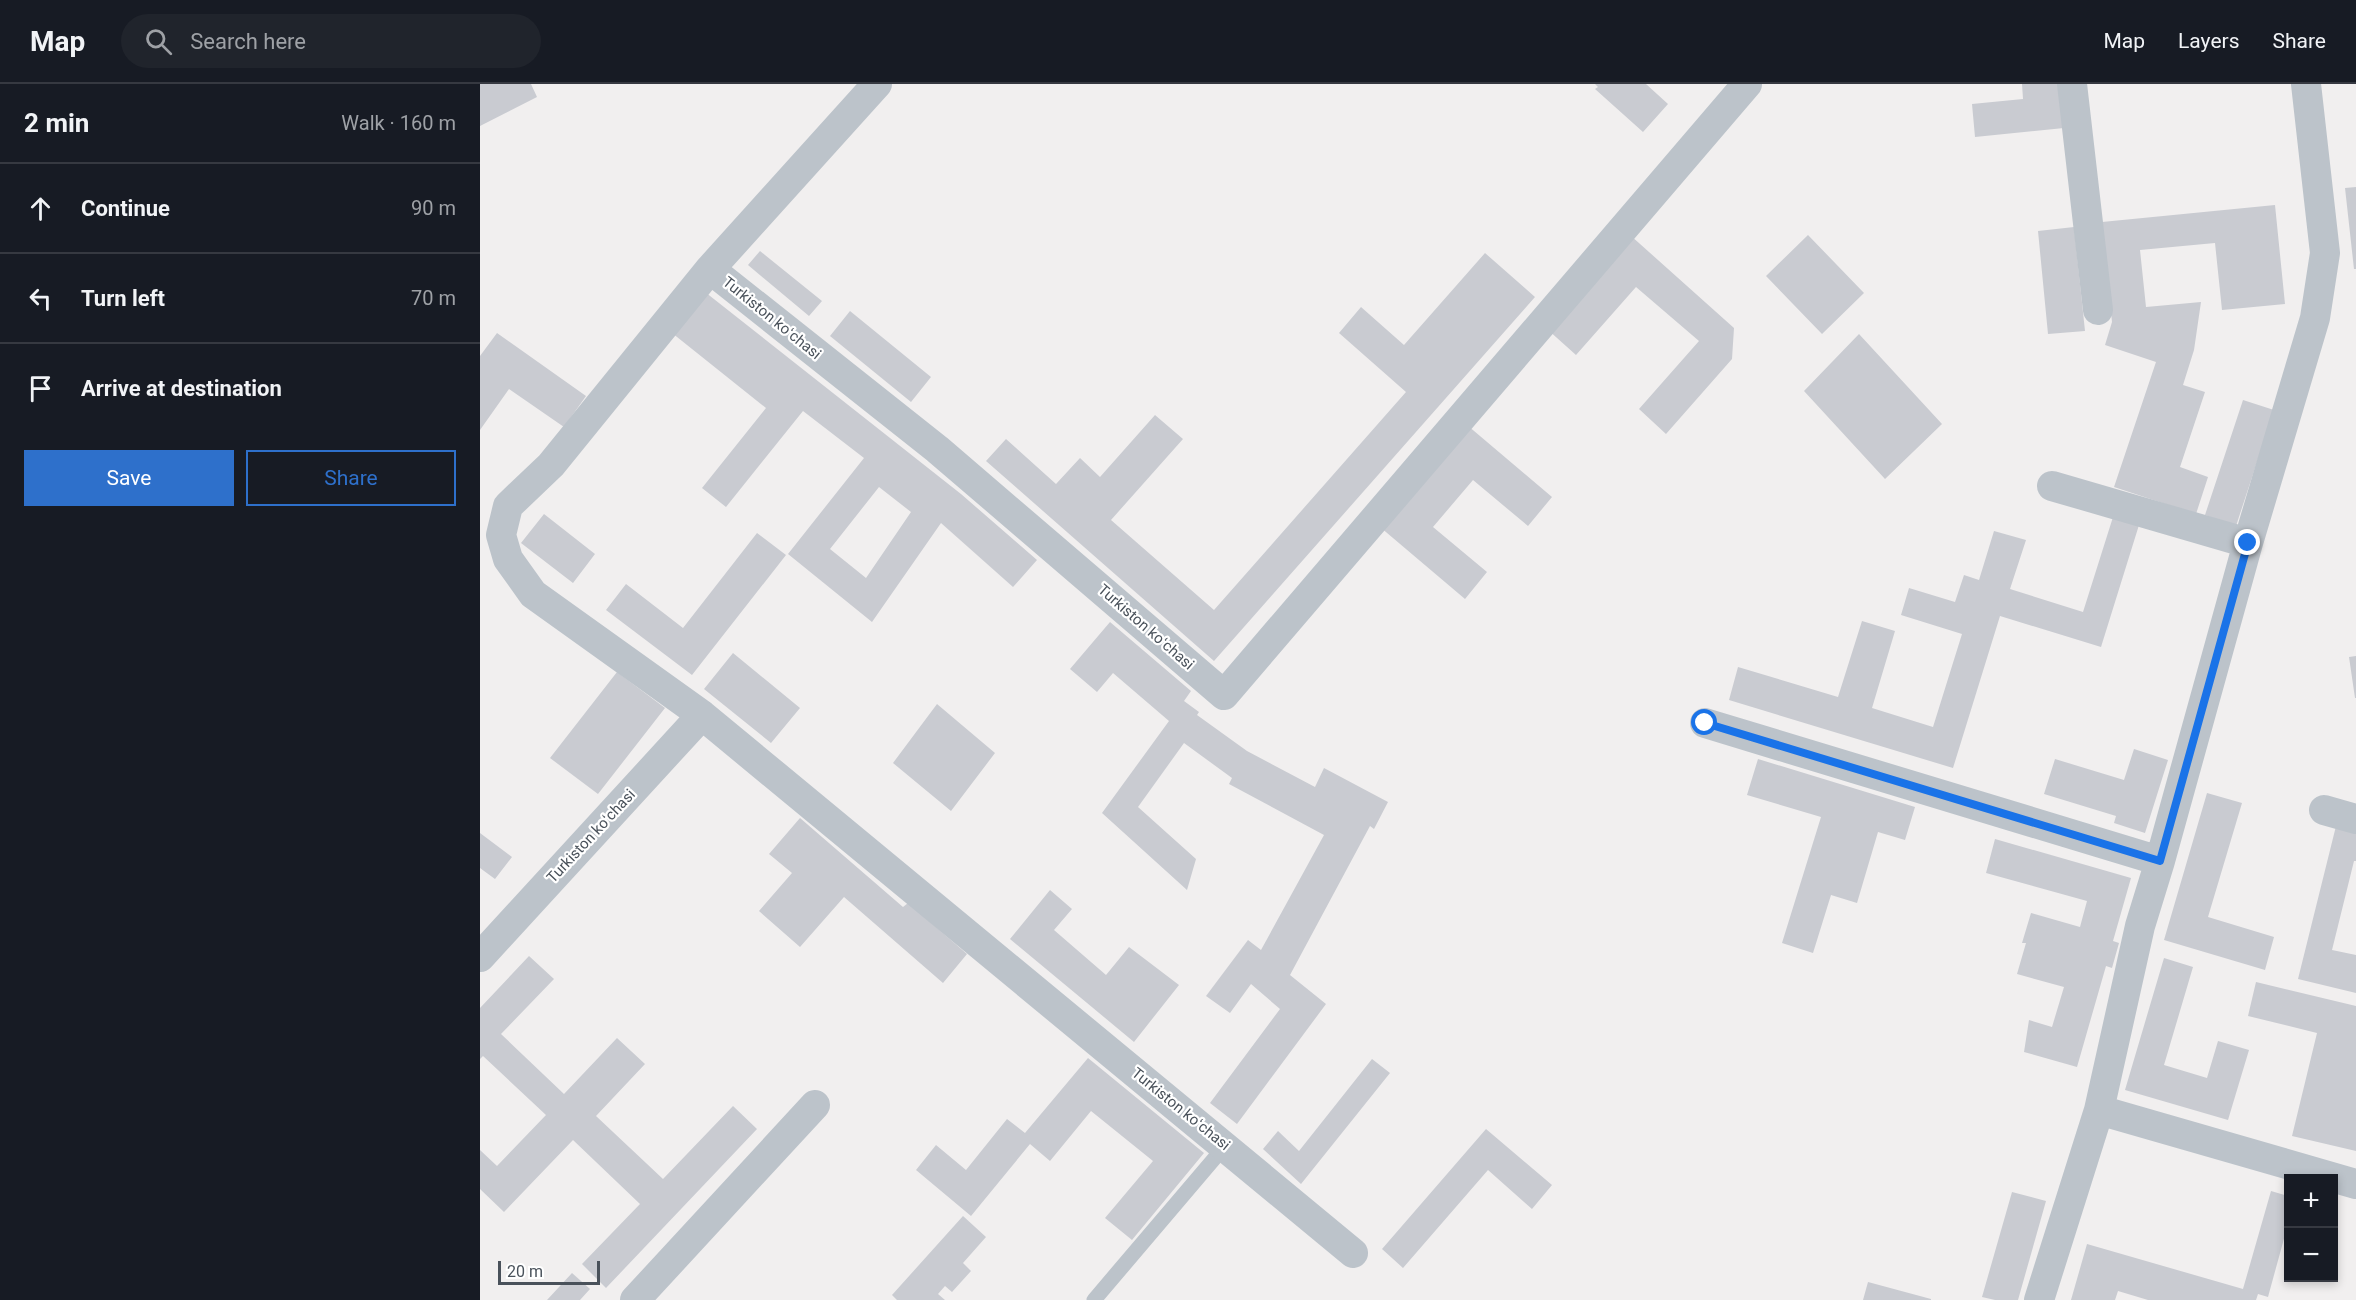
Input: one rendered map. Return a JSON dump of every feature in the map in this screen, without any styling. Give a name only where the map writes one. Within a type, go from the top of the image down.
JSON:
[{"type":"street","points":[[710,268],[877,84]]},
{"type":"street","name":"Turkiston koʻchasi","points":[[1353,1253],[702,715],[533,594],[508,559],[501,535],[508,506],[551,465],[710,268],[937,449],[1224,695],[1747,84]]},
{"type":"street","points":[[2072,84],[2098,310]]},
{"type":"street","points":[[2039,1300],[2098,1110],[2140,926],[2248,543],[2315,318],[2325,253],[2306,84]]},
{"type":"street","points":[[2052,486],[2248,543]]},
{"type":"street","name":"Turkiston koʻchasi","points":[[480,957],[702,715]]},
{"type":"street","points":[[1705,723],[2160,861]]},
{"type":"street","points":[[2324,810],[2356,819]]},
{"type":"street","points":[[635,1300],[814,1105]]},
{"type":"street","points":[[2098,1110],[2356,1184]]},
{"type":"lane","points":[[1094,1300],[1226,1146]]},
{"type":"building","points":[[480,84],[531,84],[537,97],[480,126]]},
{"type":"building","points":[[1595,84],[1646,84],[1668,104],[1643,132],[1595,89],[1598,87]]},
{"type":"building","points":[[2022,84],[2059,84],[2064,128],[1975,137],[1972,104],[2023,99]]},
{"type":"building","points":[[2356,187],[2356,269],[2354,269],[2345,188]]},
{"type":"building","points":[[2275,205],[2285,304],[2222,310],[2215,243],[2140,250],[2146,307],[2201,302],[2194,350],[2183,385],[2205,392],[2180,467],[2208,477],[2196,514],[2114,487],[2156,362],[2105,345],[2112,322],[2102,222]]},
{"type":"building","points":[[2074,227],[2085,331],[2048,334],[2038,231]]},
{"type":"building","points":[[1630,235],[1734,328],[1732,359],[1666,434],[1639,409],[1699,341],[1636,287],[1576,355],[1547,329]]},
{"type":"building","points":[[1808,235],[1864,293],[1822,334],[1766,276]]},
{"type":"building","points":[[760,251],[822,301],[809,316],[748,265]]},
{"type":"building","points":[[1485,253],[1535,297],[1214,661],[986,461],[1006,439],[1056,484],[1080,458],[1100,477],[1155,415],[1183,439],[1111,520],[1214,610],[1406,392],[1339,333],[1361,307],[1404,345]]},
{"type":"building","points":[[705,292],[961,494],[1037,560],[1013,587],[941,523],[872,622],[788,554],[864,458],[803,411],[726,507],[702,488],[766,408],[672,333]],"holes":[[[879,487],[911,512],[866,578],[830,549]]]},
{"type":"building","points":[[850,311],[931,377],[911,402],[830,336]]},
{"type":"building","points":[[497,333],[586,396],[564,427],[509,389],[480,430],[480,356]]},
{"type":"building","points":[[1859,334],[1942,424],[1885,479],[1804,391]]},
{"type":"building","points":[[2243,400],[2274,410],[2236,526],[2205,515]]},
{"type":"building","points":[[1467,425],[1552,497],[1528,526],[1473,480],[1433,527],[1487,572],[1465,599],[1380,527]]},
{"type":"building","points":[[544,514],[595,554],[573,583],[521,543]]},
{"type":"building","points":[[2113,517],[2139,525],[2101,647],[2000,616],[1953,768],[1729,700],[1738,667],[1838,697],[1862,621],[1895,631],[1872,708],[1933,727],[1962,634],[1901,615],[1909,588],[1955,602],[1964,575],[1979,580],[1994,531],[2026,540],[2010,589],[2083,612]]},
{"type":"building","points":[[757,533],[786,555],[692,675],[606,610],[626,584],[683,628]]},
{"type":"building","points":[[1110,622],[1191,691],[1184,701],[1199,712],[1197,715],[1247,751],[1315,787],[1324,768],[1388,802],[1374,829],[1370,826],[1290,975],[1326,1004],[1237,1124],[1210,1103],[1280,1009],[1251,984],[1230,1013],[1206,996],[1248,940],[1261,950],[1324,835],[1229,784],[1232,778],[1184,743],[1138,807],[1196,859],[1187,890],[1102,813],[1169,721],[1113,673],[1097,692],[1070,669]]},
{"type":"building","points":[[733,653],[800,708],[771,743],[704,689]]},
{"type":"building","points":[[2356,656],[2356,698],[2355,698],[2349,657]]},
{"type":"building","points":[[617,672],[665,708],[598,794],[550,758]]},
{"type":"building","points":[[937,704],[995,753],[951,811],[893,763]]},
{"type":"building","points":[[2134,749],[2168,760],[2145,833],[2114,823],[2116,816],[2044,794],[2055,759],[2124,780]]},
{"type":"building","points":[[1758,759],[1915,807],[1905,840],[1878,832],[1857,903],[1831,895],[1813,953],[1782,943],[1821,817],[1747,795]]},
{"type":"building","points":[[2207,793],[2242,803],[2208,917],[2274,937],[2265,970],[2164,940]]},
{"type":"building","points":[[800,818],[903,907],[908,903],[967,954],[943,983],[844,897],[800,947],[759,911],[792,873],[769,854]]},
{"type":"building","points":[[2337,822],[2356,827],[2356,861],[2354,861],[2332,950],[2356,955],[2356,993],[2298,979]]},
{"type":"building","points":[[480,833],[512,857],[495,879],[480,868]]},
{"type":"building","points":[[1995,839],[2131,878],[2113,941],[2119,943],[2112,968],[2106,966],[2077,1067],[2024,1052],[2029,1020],[2052,1027],[2064,987],[2017,974],[2026,943],[2022,943],[2031,913],[2080,927],[2087,901],[1986,873]]},
{"type":"building","points":[[1050,890],[1072,909],[1054,930],[1106,975],[1129,947],[1179,985],[1134,1042],[1010,939]]},
{"type":"building","points":[[529,956],[554,979],[501,1034],[564,1094],[617,1038],[645,1064],[596,1116],[663,1179],[733,1106],[757,1129],[606,1288],[582,1264],[640,1204],[573,1140],[504,1212],[480,1189],[480,1150],[497,1166],[546,1115],[483,1056],[480,1059],[480,1008]]},
{"type":"building","points":[[2164,958],[2193,967],[2164,1065],[2207,1078],[2218,1041],[2249,1050],[2228,1120],[2125,1090]]},
{"type":"building","points":[[2256,982],[2356,1006],[2356,1151],[2292,1136],[2317,1033],[2248,1016]]},
{"type":"building","points":[[1088,1058],[1204,1153],[1132,1240],[1105,1218],[1153,1161],[1091,1111],[1050,1161],[1030,1144],[971,1216],[916,1170],[936,1145],[966,1170],[1007,1119],[1025,1133]]},
{"type":"building","points":[[1372,1059],[1390,1073],[1301,1184],[1263,1149],[1278,1131],[1299,1151]]},
{"type":"building","points":[[1486,1129],[1552,1185],[1532,1209],[1488,1170],[1403,1268],[1382,1249]]},
{"type":"building","points":[[2271,1191],[2284,1195],[2284,1239],[2268,1297],[2258,1294],[2256,1300],[2148,1300],[2118,1291],[2115,1300],[2071,1300],[2087,1244],[2243,1289]]},
{"type":"building","points":[[2012,1192],[2046,1201],[2018,1300],[1995,1300],[1982,1297]]},
{"type":"building","points":[[963,1216],[986,1237],[963,1263],[971,1271],[952,1292],[945,1286],[938,1294],[945,1300],[897,1300],[892,1295]]},
{"type":"building","points":[[572,1273],[590,1289],[580,1300],[547,1300]]},
{"type":"building","points":[[1868,1282],[1931,1299],[1931,1300],[1863,1300]]},
{"type":"route","points":[[1705,723],[2160,861],[2248,543]]}]
